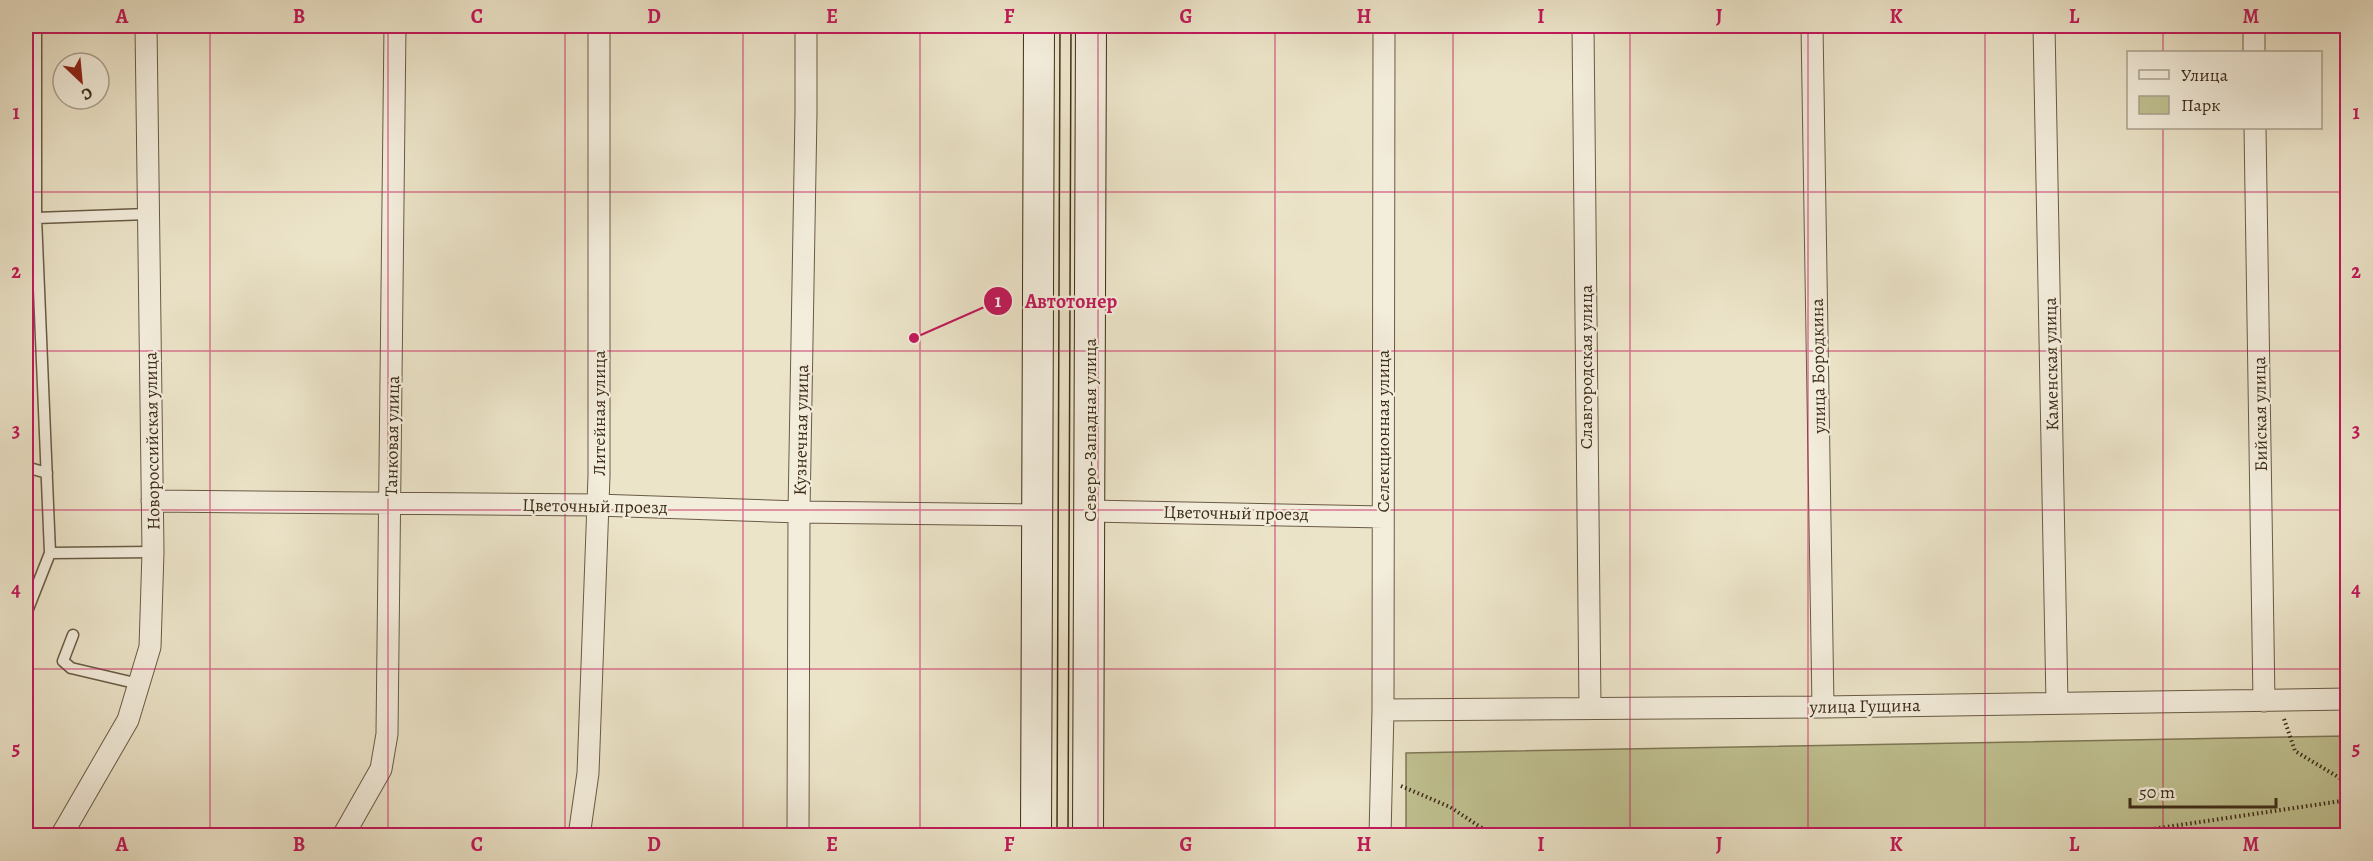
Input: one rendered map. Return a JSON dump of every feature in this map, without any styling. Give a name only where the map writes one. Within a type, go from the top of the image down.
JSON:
[{"type":"main road","points":[[1036,836],[1039,26]]},
{"type":"main road","name":"Северо-Западная улица","points":[[1089,836],[1091,26]]},
{"type":"street","name":"Новороссийская улица","points":[[62,836],[128,720],[150,647],[153,501],[146,26]]},
{"type":"street","name":"Танковая улица","points":[[343,836],[381,769],[387,734],[395,26]]},
{"type":"street","name":"Литейная улица","points":[[579,836],[588,773],[599,476],[599,26]]},
{"type":"street","name":"Кузнечная улица","points":[[798,836],[799,512],[806,26]]},
{"type":"street","name":"Селекционная улица","points":[[1380,836],[1383,710],[1384,26]]},
{"type":"street","name":"Славгородская улица","points":[[1583,26],[1590,708]]},
{"type":"street","name":"улица Бородкина","points":[[1812,26],[1823,707]]},
{"type":"street","name":"Каменская улица","points":[[2044,26],[2057,703]]},
{"type":"street","points":[[2254,26],[2254,51]]},
{"type":"street","name":"Бийская улица","points":[[2255,129],[2271,701]]},
{"type":"street","name":"Цветочный проезд","points":[[153,501],[391,505],[597,505],[799,512],[1037,515]]},
{"type":"street","name":"Цветочный проезд","points":[[1090,511],[1383,517]]},
{"type":"street","name":"улица Гущина","points":[[1383,710],[1823,707],[2348,699]]},
{"type":"lane","points":[[26,614],[50,553],[36,218],[36,26]]},
{"type":"lane","points":[[36,218],[148,214]]},
{"type":"lane","points":[[26,467],[47,473]]},
{"type":"lane","points":[[50,553],[153,552]]},
{"type":"lane","points":[[73,634],[63,661],[71,668],[140,684]]},
{"type":"path","points":[[2271,701],[2295,752],[2348,783]]},
{"type":"path","points":[[1381,778],[1450,807],[1494,836]]},
{"type":"path","points":[[1732,836],[2119,834],[2348,800]]},
{"type":"green space","points":[[2347,736],[2347,835],[1406,835],[1406,753]]},
{"type":"tram line","points":[[1057,836],[1060,26]]},
{"type":"tram line","points":[[1068,836],[1071,26]]},
{"type":"place","name":"Автотонер","points":[[914,338]]}]
